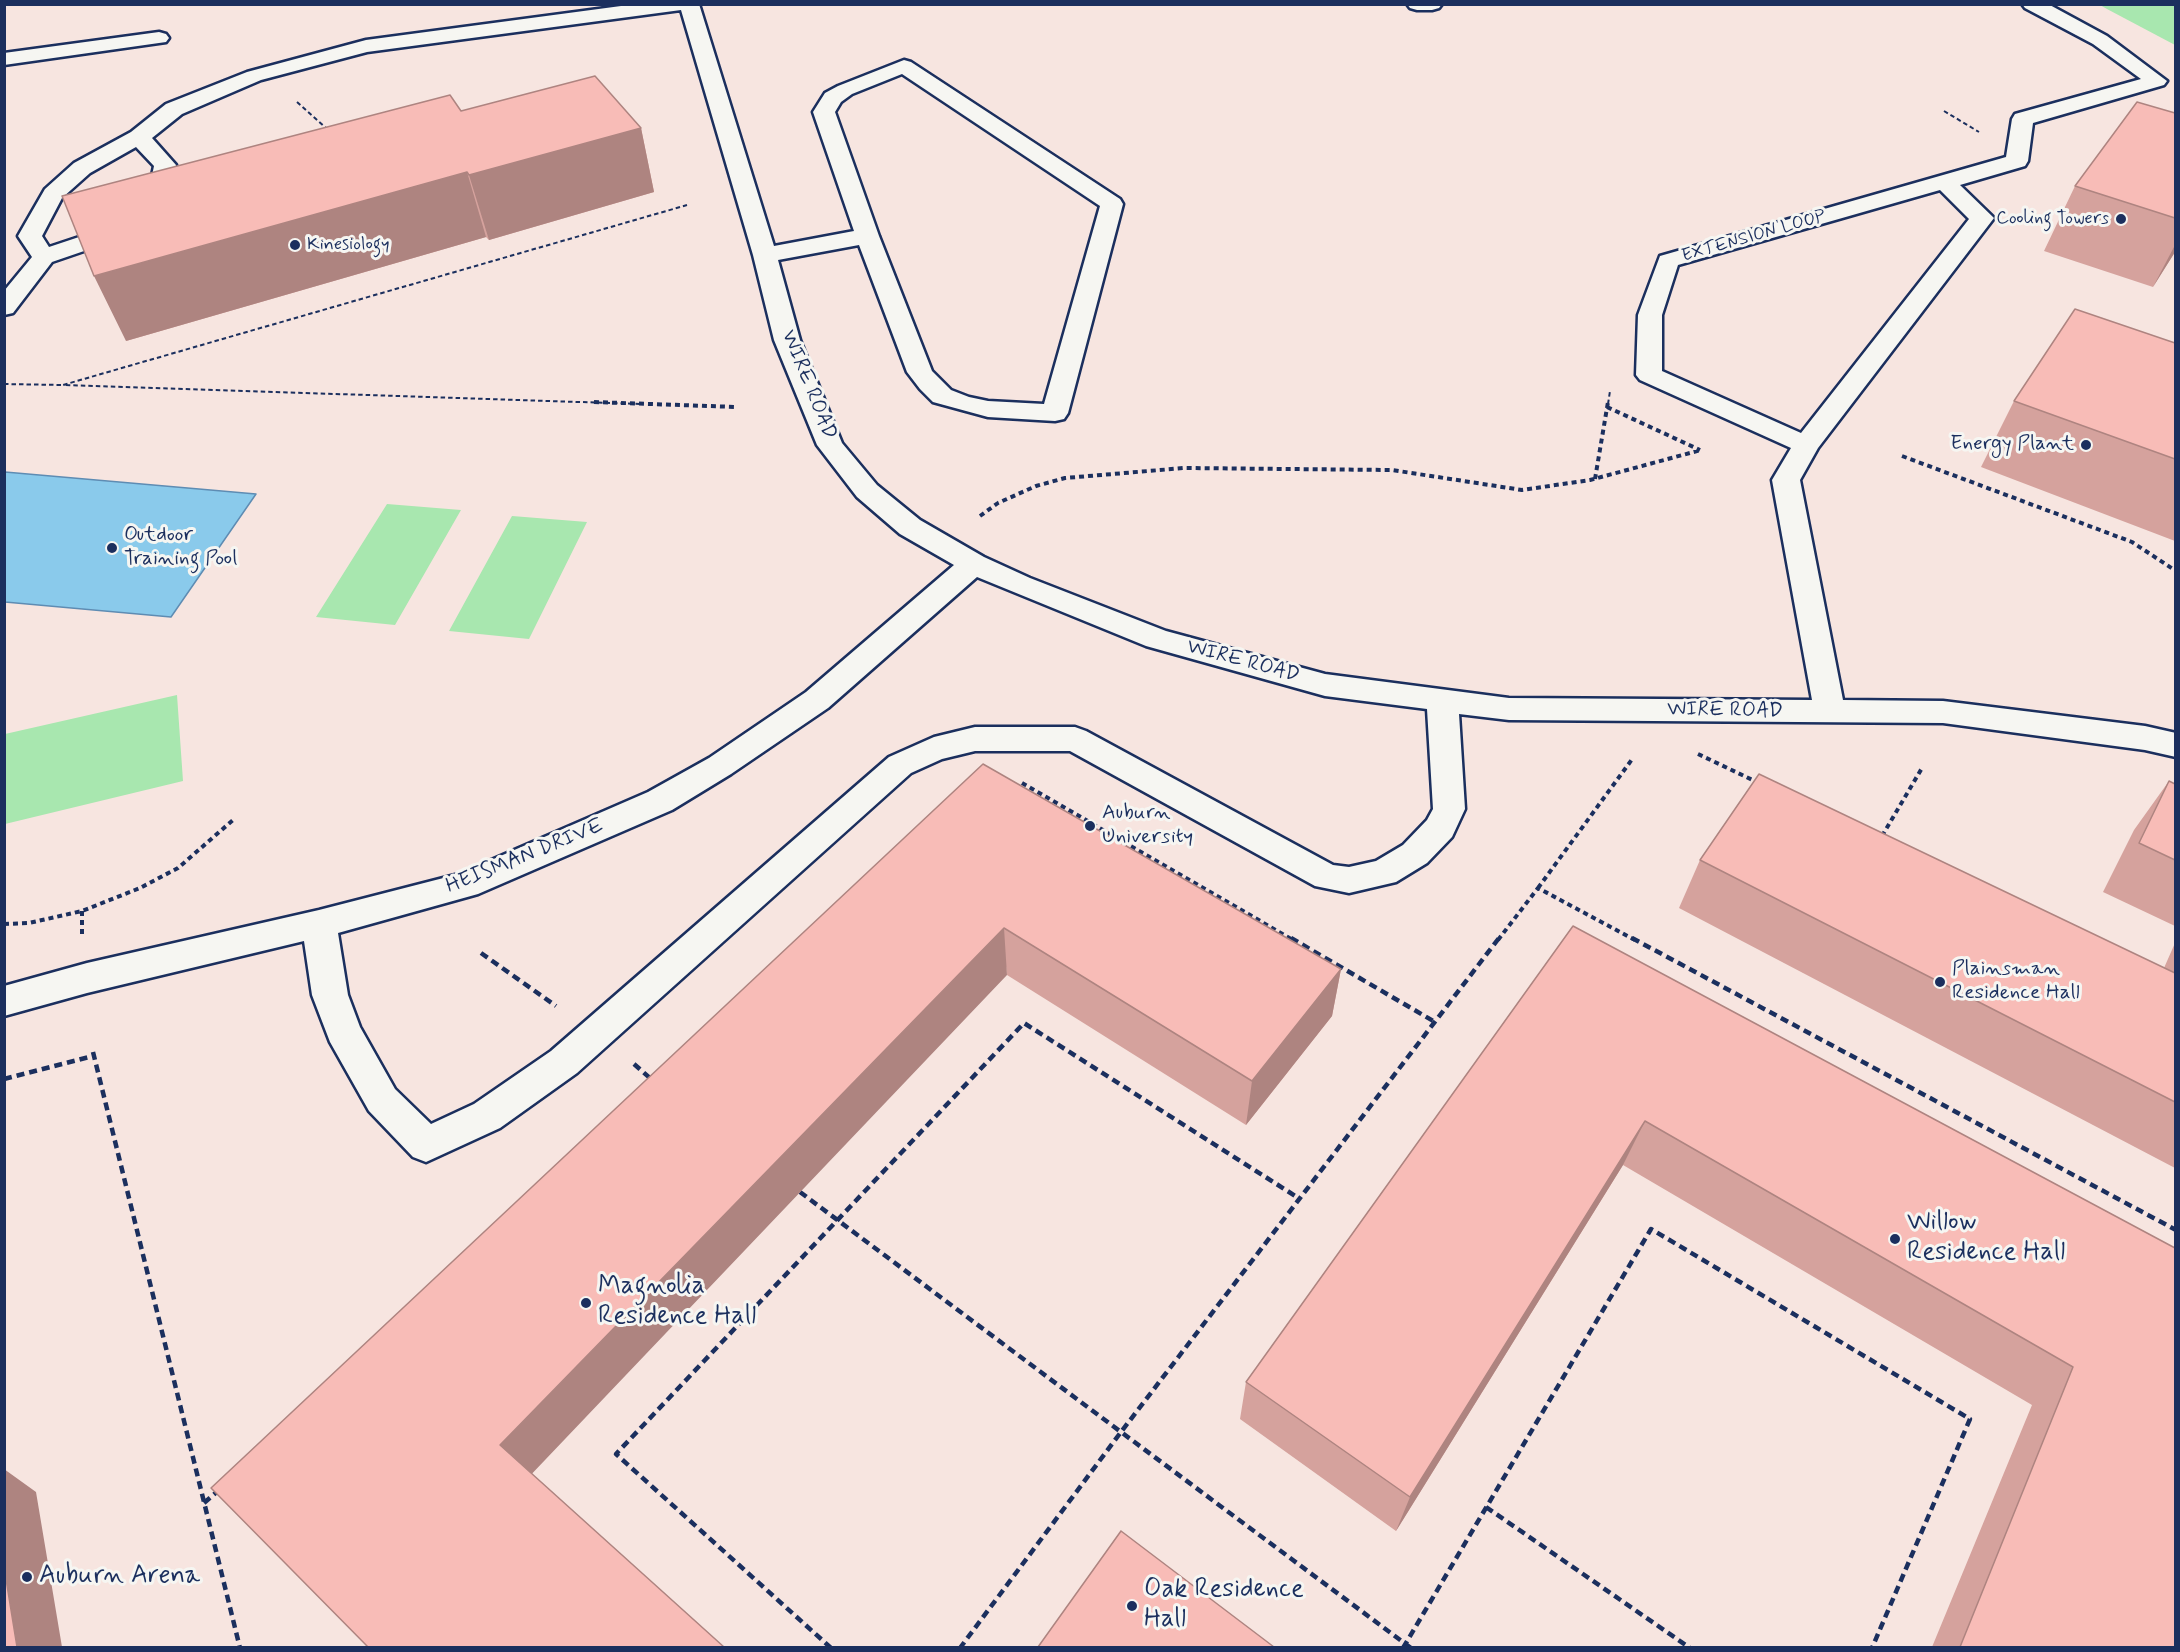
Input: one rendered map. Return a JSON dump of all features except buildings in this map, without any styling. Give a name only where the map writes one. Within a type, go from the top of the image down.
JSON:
[{"type":"street","points":[[44,256],[30,236],[53,194],[82,168],[139,137],[174,109],[254,76],[366,46],[687,4]]},
{"type":"street","name":"WIRE ROAD","points":[[687,4],[765,255],[787,340],[830,445],[867,491],[910,526],[974,564],[1020,585],[1157,639],[1325,685],[1509,709],[1943,712],[2145,738],[2175,745]]},
{"type":"street","points":[[1416,4],[1432,4]]},
{"type":"street","name":"EXTENSION LOOP","points":[[1806,446],[1649,375],[1650,315],[1668,261],[2017,161],[2023,119],[2157,81],[2100,40],[2032,4]]},
{"type":"street","points":[[4,59],[159,38]]},
{"type":"street","points":[[904,66],[1112,204],[1055,413],[988,409],[962,404],[942,396],[929,384],[920,372],[867,236],[824,112],[833,99],[845,90],[904,66]]},
{"type":"street","points":[[4,308],[44,256],[114,233],[159,198],[165,165],[139,137]]},
{"type":"street","points":[[1830,712],[1786,480],[1806,446],[1982,218],[1946,183]]},
{"type":"street","points":[[765,255],[867,236]]},
{"type":"street","name":"HEISMAN DRIVE","points":[[4,1001],[87,978],[319,924],[466,885],[660,801],[720,766],[817,700],[974,564]]},
{"type":"street","points":[[319,924],[330,995],[343,1031],[382,1100],[426,1145],[487,1116],[564,1062],[872,788],[900,765],[934,749],[975,739],[1075,739],[1327,877],[1349,879],[1384,873],[1415,854],[1440,828],[1449,809],[1447,748],[1442,700]]},
{"type":"path","points":[[63,385],[687,205]]},
{"type":"path","points":[[4,384],[736,407]]},
{"type":"path","points":[[980,516],[998,503],[1036,486],[1065,478],[1184,468],[1392,470],[1522,490],[1590,480],[1701,450],[1607,407]]},
{"type":"path","points":[[1902,456],[2132,542],[2175,571]]},
{"type":"path","points":[[1698,754],[1762,784]]},
{"type":"path","points":[[960,1647],[1121,1432],[1538,888],[1633,758]]},
{"type":"path","points":[[1880,839],[1922,768]]},
{"type":"path","points":[[1017,780],[1435,1022]]},
{"type":"path","points":[[4,924],[29,923],[82,911],[140,888],[178,868],[233,820]]},
{"type":"path","points":[[1538,888],[2175,1230]]},
{"type":"path","points":[[82,911],[82,938]]},
{"type":"path","points":[[481,952],[558,1008]]},
{"type":"path","points":[[831,1647],[616,1454],[1024,1023],[1300,1199]]},
{"type":"path","points":[[4,1079],[93,1054],[240,1647]]},
{"type":"path","points":[[627,1058],[656,1083]]},
{"type":"path","points":[[800,1192],[1404,1645],[1411,1647]]},
{"type":"path","points":[[1404,1645],[1651,1229],[1970,1419],[1872,1647]]},
{"type":"path","points":[[204,1503],[222,1487]]},
{"type":"path","points":[[1486,1507],[1690,1647]]},
{"type":"shaded area","name":"Auburn University","points":[[5,5],[2175,5],[2175,1647],[5,1647]]},
{"type":"green space","points":[[2100,5],[2175,5],[2175,45],[2107,9]]},
{"type":"green space","points":[[387,504],[461,510],[395,625],[316,617]]},
{"type":"green space","points":[[512,516],[587,522],[529,639],[449,631]]},
{"type":"green space","points":[[177,695],[183,781],[5,824],[5,734]]},
{"type":"water","name":"Outdoor Training Pool","points":[[5,472],[256,494],[171,617],[5,602]]},
{"type":"place","name":"Cooling Towers","points":[[2121,219]]},
{"type":"place","name":"Kinesiology","points":[[295,245]]},
{"type":"place","name":"Energy Plant","points":[[2086,445]]},
{"type":"place","name":"Outdoor Training Pool","points":[[112,548]]},
{"type":"place","name":"Auburn University","points":[[1090,826]]},
{"type":"place","name":"Plainsman Residence Hall","points":[[1940,982]]},
{"type":"place","name":"Willow Residence Hall","points":[[1895,1239]]},
{"type":"place","name":"Magnolia Residence Hall","points":[[586,1303]]},
{"type":"place","name":"Auburn Arena","points":[[27,1577]]},
{"type":"place","name":"Oak Residence Hall","points":[[1132,1606]]}]
